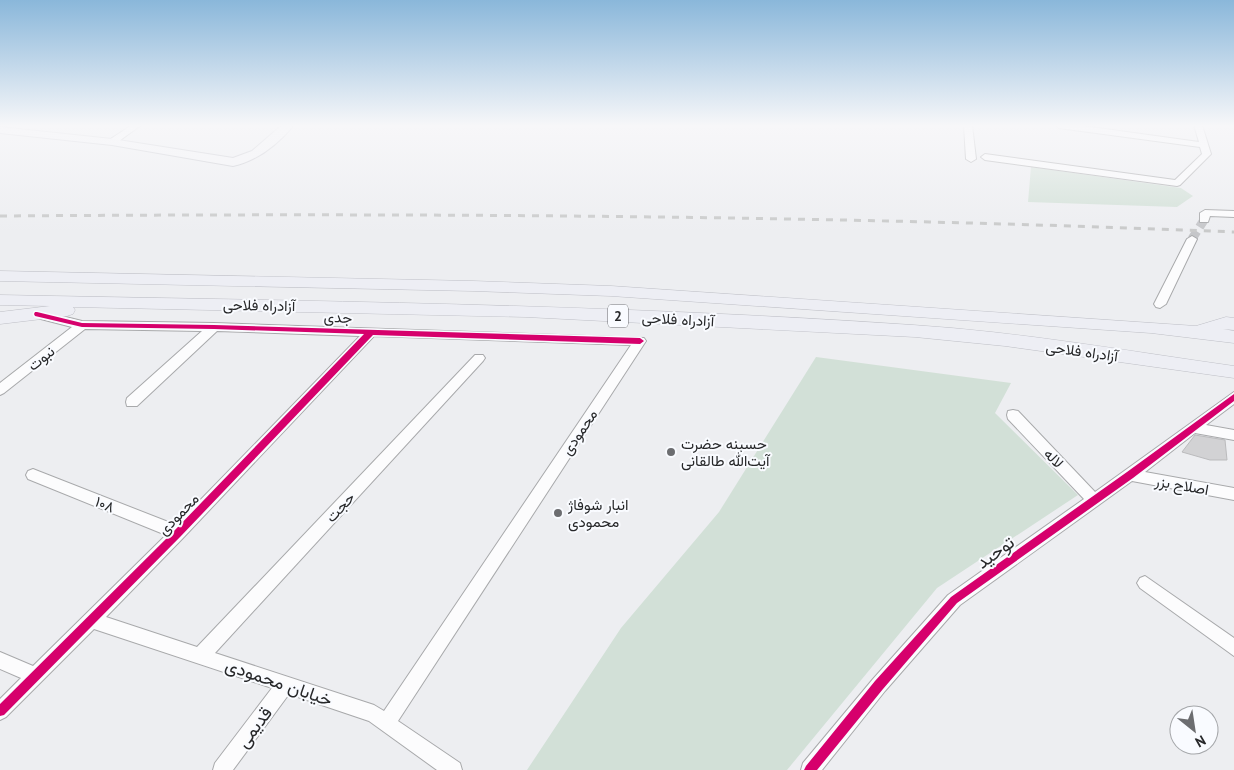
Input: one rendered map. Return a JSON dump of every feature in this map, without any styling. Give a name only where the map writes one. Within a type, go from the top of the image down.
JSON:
[{"type":"highway","name":"آزادراه فلاحی","points":[[0,276],[473,286],[611,291],[1193,330],[1234,337]]},
{"type":"highway","name":"آزادراه فلاحی","points":[[0,300],[526,311],[915,331],[1006,340],[1234,372]]},
{"type":"highway","points":[[0,318],[142,302]]},
{"type":"highway","points":[[1193,330],[1226,323],[1234,324]]},
{"type":"main road","points":[[227,161],[241,161]]},
{"type":"street","points":[[1020,161],[1177,183],[1200,161]]},
{"type":"street","points":[[1204,220],[1205,213],[1234,214]]},
{"type":"street","points":[[1160,304],[1192,239]]},
{"type":"street","name":"جدی","points":[[37,314],[82,325],[214,327],[640,341]]},
{"type":"street","name":"نبوت","points":[[0,390],[82,325]]},
{"type":"street","points":[[132,402],[214,327]]},
{"type":"street","name":"محمودی","points":[[0,710],[178,533],[371,332]]},
{"type":"street","name":"محمودی","points":[[387,722],[640,341]]},
{"type":"street","name":"حجت","points":[[201,656],[479,358]]},
{"type":"street","name":"توحید","points":[[810,770],[879,685],[954,600],[1130,475],[1234,397]]},
{"type":"street","name":"لاله","points":[[1013,415],[1094,500]]},
{"type":"street","points":[[1194,428],[1234,436]]},
{"type":"street","name":"۱۰۸","points":[[33,475],[178,533]]},
{"type":"street","name":"اصلاح بزر","points":[[1130,475],[1234,494]]},
{"type":"street","points":[[1145,584],[1234,648]]},
{"type":"street","name":"خیابان محمودی","points":[[92,620],[374,714],[453,770]]},
{"type":"street","points":[[0,660],[35,676]]},
{"type":"street","name":"قدیمی","points":[[222,770],[286,684]]},
{"type":"shaded area","points":[[1031,167],[1181,188],[1193,196],[1177,207],[1028,202]]},
{"type":"shaded area","points":[[816,357],[1011,383],[995,413],[1078,495],[937,588],[787,770],[527,770],[621,628],[719,512]]},
{"type":"building","points":[[1195,435],[1225,440],[1227,460],[1210,460],[1182,452]]},
{"type":"tunnel","points":[[1192,239],[1204,220]]},
{"type":"railway","points":[[0,216],[617,216],[926,222],[1234,232]]},
{"type":"cycle path","points":[[37,314],[82,325],[214,327],[640,341]]},
{"type":"cycle path","points":[[0,711],[178,533],[371,332]]},
{"type":"cycle path","points":[[810,770],[879,685],[954,600],[1130,475],[1234,397]]},
{"type":"place","name":"حسینه حضرت آیت‌الله طالقانی","points":[[671,452]]},
{"type":"place","name":"انبار شوفاژ محمودی","points":[[558,513]]}]
